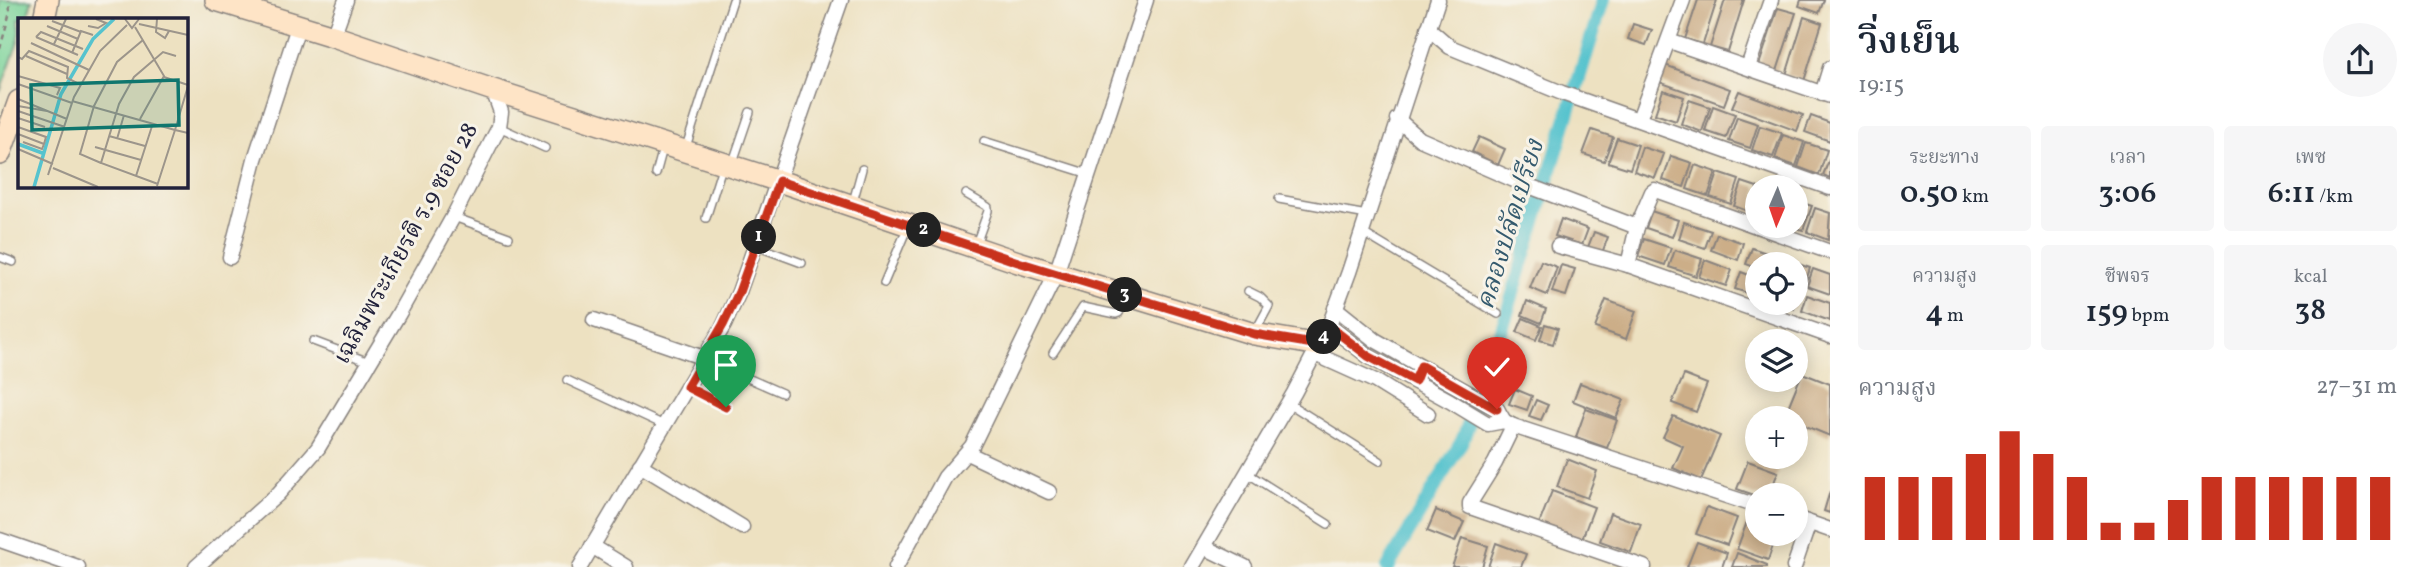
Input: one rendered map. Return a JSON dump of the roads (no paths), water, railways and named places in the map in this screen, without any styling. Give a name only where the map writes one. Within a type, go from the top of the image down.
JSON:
[{"type":"street","points":[[44,18],[48,0]]},
{"type":"street","points":[[216,0],[779,181],[1056,274],[1254,334],[1317,350],[1375,381],[1428,414]]},
{"type":"street","points":[[333,36],[346,0]]},
{"type":"street","points":[[580,567],[704,358],[739,292],[841,0]]},
{"type":"street","points":[[896,567],[945,477],[967,453],[991,410],[1056,274],[1146,0]]},
{"type":"street","points":[[1192,567],[1288,403],[1329,326],[1438,0]]},
{"type":"street","points":[[1639,119],[1683,0]]},
{"type":"street","points":[[1748,67],[1770,0]]},
{"type":"street","points":[[230,257],[255,159],[298,27]]},
{"type":"street","points":[[1428,28],[1450,47],[1562,93],[1830,188]]},
{"type":"street","points":[[1669,41],[1826,95],[1830,68]]},
{"type":"street","name":"เฉลิมพระเกียรติ ร.9 ซอย 28","points":[[196,567],[278,494],[318,448],[453,217],[499,127],[501,112],[493,90]]},
{"type":"street","points":[[0,154],[18,104]]},
{"type":"street","points":[[1397,120],[1420,139],[1521,183],[1637,228]]},
{"type":"street","points":[[1628,265],[1637,228],[1655,190],[1830,252]]},
{"type":"street","points":[[1558,246],[1628,265],[1830,336]]},
{"type":"street","points":[[1335,308],[1375,340],[1421,366],[1488,424],[1505,419]]},
{"type":"street","points":[[594,320],[704,358]]},
{"type":"street","points":[[1329,326],[1368,356],[1415,381],[1453,394],[1505,419],[1745,502]]},
{"type":"street","points":[[1368,356],[1375,340]]},
{"type":"street","points":[[1415,381],[1421,366]]},
{"type":"street","points":[[1505,419],[1495,463],[1469,503],[1470,507],[1644,567]]},
{"type":"street","points":[[967,453],[1049,492]]},
{"type":"street","points":[[639,465],[742,527]]},
{"type":"street","points":[[1808,523],[1830,530]]},
{"type":"street","points":[[0,540],[76,567]]},
{"type":"street","points":[[1794,567],[1798,546]]},
{"type":"street","points":[[592,547],[626,567]]},
{"type":"street","points":[[1204,547],[1245,567]]},
{"type":"lane","points":[[656,174],[674,148],[733,0]]},
{"type":"lane","points":[[706,218],[750,112]]},
{"type":"lane","points":[[499,127],[545,148]]},
{"type":"lane","points":[[984,141],[1090,174]]},
{"type":"lane","points":[[852,206],[862,169]]},
{"type":"lane","points":[[967,194],[984,203],[988,211],[974,247]]},
{"type":"lane","points":[[1279,199],[1367,215]]},
{"type":"lane","points":[[453,217],[509,237]]},
{"type":"lane","points":[[884,283],[908,225]]},
{"type":"lane","points":[[1362,233],[1498,314]]},
{"type":"lane","points":[[756,246],[802,263]]},
{"type":"lane","points":[[0,257],[13,262]]},
{"type":"lane","points":[[1248,291],[1269,306],[1254,334]]},
{"type":"lane","points":[[1053,353],[1080,309],[1087,307],[1116,314],[1128,295]]},
{"type":"lane","points":[[313,341],[370,362]]},
{"type":"lane","points":[[704,358],[782,393]]},
{"type":"lane","points":[[567,380],[664,425]]},
{"type":"lane","points":[[687,387],[726,407]]},
{"type":"lane","points":[[1288,403],[1380,461]]},
{"type":"lane","points":[[1247,473],[1328,524]]},
{"type":"waterway","name":"คลองปลัดเปรียง","points":[[1388,567],[1462,441],[1491,365],[1603,0]]}]
